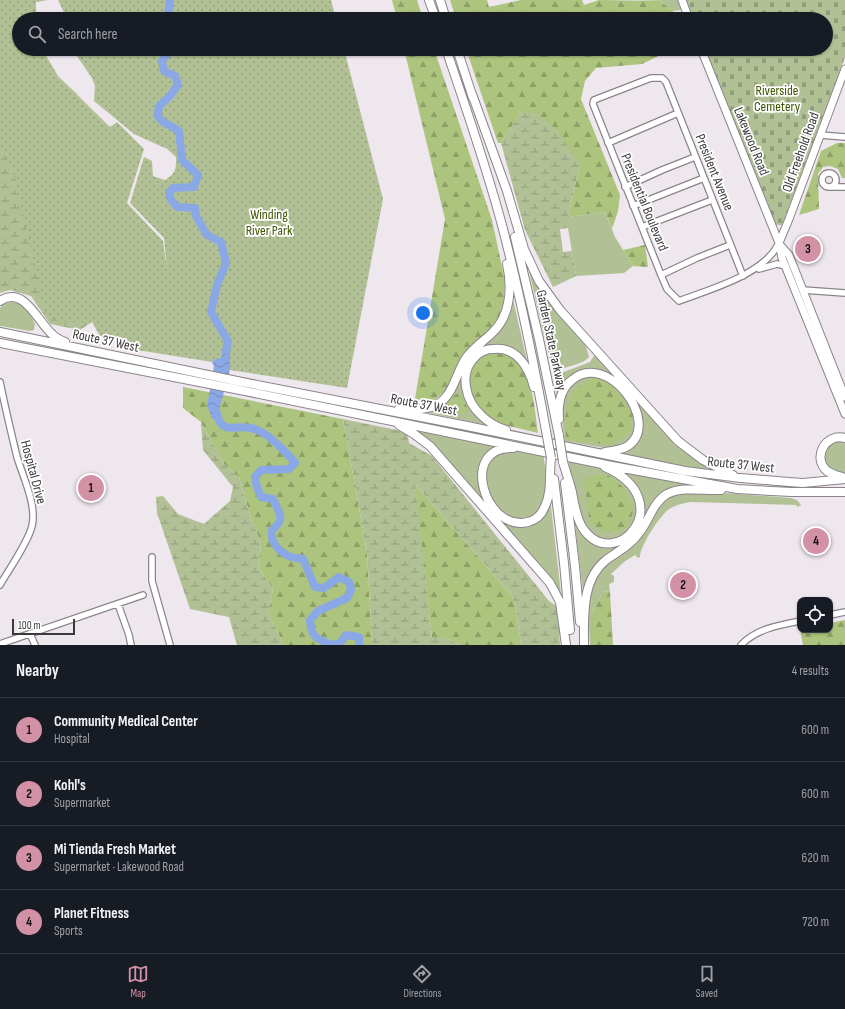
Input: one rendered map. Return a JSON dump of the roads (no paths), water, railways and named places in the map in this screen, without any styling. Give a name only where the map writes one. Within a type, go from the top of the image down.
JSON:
[{"type":"highway","points":[[429,0],[433,12]]},
{"type":"highway","points":[[440,0],[444,12]]},
{"type":"highway","name":"Garden State Parkway","points":[[448,56],[503,228],[536,373],[551,458],[564,563],[571,645]]},
{"type":"highway","name":"Garden State Parkway","points":[[458,56],[491,153],[517,243],[539,339],[563,462],[583,645]]},
{"type":"highway","points":[[472,94],[507,191],[524,249],[534,271],[548,294],[604,360],[678,441],[706,462],[742,478]]},
{"type":"highway","points":[[379,409],[421,409],[435,406],[441,402],[450,392],[467,357],[495,330],[505,316],[508,299],[508,272],[483,162]]},
{"type":"highway","points":[[0,301],[8,297],[17,298],[26,303],[52,334],[66,342],[88,350]]},
{"type":"highway","name":"Route 37 West","points":[[0,332],[88,350],[201,378]]},
{"type":"highway","name":"Route 37 West","points":[[0,343],[201,378],[378,418],[737,489],[791,492],[845,492]]},
{"type":"highway","points":[[519,437],[485,419],[470,400],[466,385],[466,371],[475,356],[483,351],[494,348],[503,349],[514,354],[524,363],[532,380],[537,406],[546,430]]},
{"type":"highway","points":[[559,436],[560,403],[563,391],[567,384],[582,374],[593,372],[605,376],[618,385],[629,398],[638,415],[639,426],[636,436],[628,446],[617,450],[594,452]]},
{"type":"highway","name":"Route 37 West","points":[[236,385],[379,409],[685,471],[742,478],[803,482],[845,478]]},
{"type":"highway","points":[[378,418],[403,427],[430,446],[545,576],[554,589],[560,602],[566,645]]},
{"type":"highway","points":[[845,438],[832,438],[822,448],[821,455],[822,464],[826,470],[845,478]]},
{"type":"highway","points":[[532,449],[503,448],[491,454],[486,459],[483,466],[482,478],[487,497],[494,510],[506,519],[524,523],[533,520],[541,514],[549,491],[551,458]]},
{"type":"highway","points":[[563,462],[578,519],[584,529],[590,536],[599,541],[610,543],[620,541],[631,534],[638,525],[640,513],[638,499],[632,487],[621,476],[590,461]]},
{"type":"highway","points":[[583,645],[585,605],[593,577],[600,566],[639,535],[660,500],[670,493],[684,490],[737,489]]},
{"type":"main road","points":[[682,0],[686,12]]},
{"type":"main road","name":"Lakewood Road","points":[[704,56],[845,414]]},
{"type":"main road","name":"Old Freehold Road","points":[[778,243],[789,219],[845,69]]},
{"type":"main road","name":"Lakewood Road","points":[[778,243],[789,255],[845,397]]},
{"type":"street","name":"Presidential Boulevard","points":[[662,78],[651,78],[594,100],[593,104],[667,289],[679,301],[743,276],[767,260],[775,251],[778,243]]},
{"type":"street","name":"President Avenue","points":[[662,78],[666,82],[743,276]]},
{"type":"street","points":[[608,143],[678,113]]},
{"type":"street","points":[[820,135],[845,137]]},
{"type":"street","points":[[625,187],[695,157]]},
{"type":"street","points":[[633,206],[704,178]]},
{"type":"street","points":[[831,187],[845,187]]},
{"type":"street","points":[[642,227],[712,200]]},
{"type":"street","points":[[661,274],[730,245]]},
{"type":"street","name":"Presidential Boulevard","points":[[754,270],[777,264],[786,266]]},
{"type":"street","points":[[803,290],[845,293]]},
{"type":"street","name":"Hospital Drive","points":[[0,382],[17,457],[32,505],[33,517],[28,536],[0,585]]},
{"type":"street","points":[[152,557],[152,581],[170,645]]},
{"type":"street","points":[[0,644],[143,595]]},
{"type":"street","points":[[118,604],[131,645]]},
{"type":"street","points":[[833,614],[845,612]]},
{"type":"street","points":[[741,645],[754,634],[797,622]]},
{"type":"street","points":[[30,634],[35,645]]},
{"type":"water","points":[[226,340],[230,343],[230,370],[219,410],[220,418],[217,422],[212,418],[207,406],[214,366],[212,362],[215,359],[221,358]]},
{"type":"waterway","points":[[168,12],[170,0]]},
{"type":"waterway","points":[[165,56],[162,61],[164,71],[175,76],[178,85],[169,97],[160,105],[157,115],[162,121],[179,131],[182,160],[198,175],[194,187],[173,188],[169,193],[171,200],[177,207],[195,208],[196,216],[207,235],[221,242],[226,263],[217,285],[211,312],[228,341],[226,351]]},
{"type":"waterway","points":[[216,410],[221,424],[225,427],[251,428],[266,435],[275,442],[295,463],[289,469],[261,470],[255,477],[256,484],[261,497],[273,499],[279,513],[279,522],[272,530],[274,543],[277,547],[283,553],[291,557],[303,559],[315,587],[324,588],[339,577],[349,582],[351,590],[347,598],[318,611],[310,620],[315,637],[332,645]]},
{"type":"waterway","points":[[333,645],[340,643],[346,635],[359,637],[359,645]]},
{"type":"place","name":"Mi Tienda Fresh Market","points":[[808,249]]},
{"type":"place","name":"Community Medical Center","points":[[91,488]]},
{"type":"place","name":"Planet Fitness","points":[[816,541]]},
{"type":"place","name":"Kohl's","points":[[683,585]]},
{"type":"park label","name":"Riverside Cemetery","points":[[777,98]]},
{"type":"park label","name":"Winding River Park","points":[[269,222]]}]
